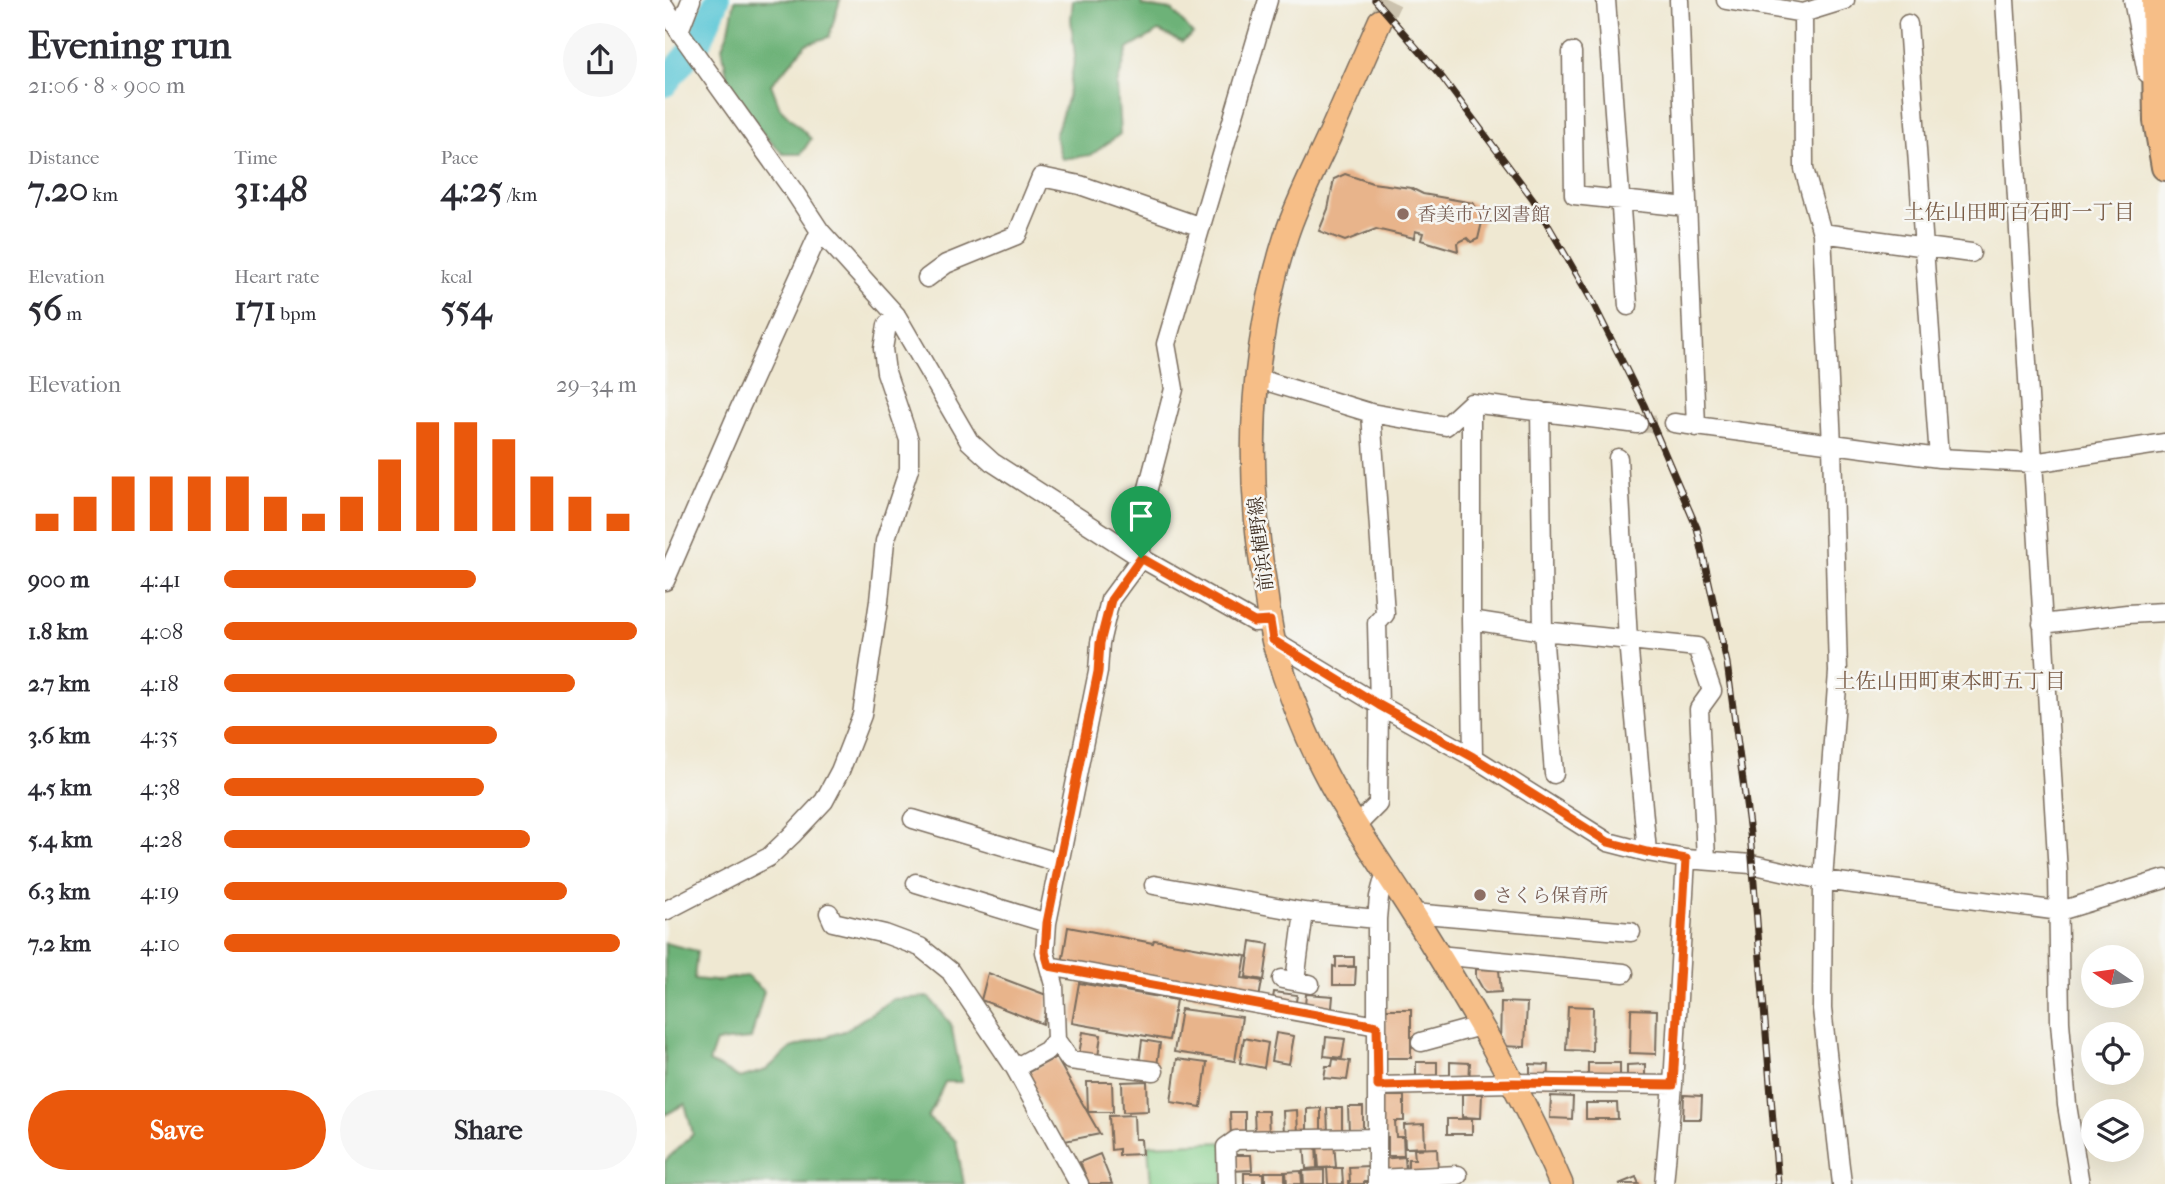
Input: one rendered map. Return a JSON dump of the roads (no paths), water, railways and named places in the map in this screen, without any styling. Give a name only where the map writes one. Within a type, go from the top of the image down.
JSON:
[{"type":"highway","points":[[2157,0],[2157,121],[2165,167]]},
{"type":"main road","name":"前浜植野線","points":[[1380,21],[1306,184],[1287,234],[1264,324],[1252,426],[1253,485],[1259,554],[1272,631],[1311,742],[1331,785],[1413,914],[1513,1083],[1561,1184]]},
{"type":"street","points":[[680,31],[691,0]]},
{"type":"street","points":[[1154,1071],[1070,1060],[1056,1040],[1054,985],[1045,952],[1047,923],[1098,672],[1100,643],[1111,600],[1141,558],[1141,515],[1174,389],[1166,344],[1268,0]]},
{"type":"street","points":[[1606,0],[1628,306]]},
{"type":"street","points":[[1679,0],[1696,427]]},
{"type":"street","points":[[1726,0],[1803,13],[1846,0]]},
{"type":"street","points":[[2004,0],[2060,911],[2061,1036],[2067,1105],[2081,1184]]},
{"type":"street","points":[[2133,0],[2157,121]]},
{"type":"street","points":[[665,7],[820,231],[896,315],[969,441],[992,462],[1141,558],[1272,631],[1379,705],[1473,757],[1608,842],[1686,859],[1751,864],[1823,880],[2060,911],[2165,879]]},
{"type":"street","points":[[1803,13],[1804,169],[1822,233],[1832,446],[1838,672],[1823,880],[1822,1009],[1842,1184]]},
{"type":"street","points":[[1908,24],[1939,458]]},
{"type":"street","points":[[1572,52],[1574,195],[1687,207]]},
{"type":"street","points":[[927,278],[946,264],[1017,236],[1041,177],[1080,185],[1201,228]]},
{"type":"street","points":[[665,581],[820,231]]},
{"type":"street","points":[[1822,233],[1971,253]]},
{"type":"street","points":[[665,911],[769,857],[824,801],[845,760],[862,715],[885,541],[909,469],[909,440],[886,372],[883,349],[887,325],[896,315]]},
{"type":"street","points":[[1256,378],[1371,413],[1446,426],[1471,403],[1638,424]]},
{"type":"street","points":[[1471,403],[1473,757]]},
{"type":"street","points":[[1540,411],[1543,631],[1554,774]]},
{"type":"street","points":[[1357,825],[1378,804],[1377,623],[1385,614],[1371,413]]},
{"type":"street","points":[[1674,424],[1939,458],[2033,463],[2165,443]]},
{"type":"street","points":[[1618,458],[1628,640],[1647,852]]},
{"type":"street","points":[[2042,624],[2165,612]]},
{"type":"street","points":[[1471,620],[1543,631],[1697,647],[1712,691],[1699,709],[1706,860]]},
{"type":"street","points":[[913,819],[1060,863]]},
{"type":"street","points":[[1664,1184],[1673,1085],[1686,859]]},
{"type":"street","points":[[1386,871],[1377,919],[1377,1182],[1458,1175]]},
{"type":"street","points":[[916,883],[1047,923]]},
{"type":"street","points":[[1154,885],[1304,912],[1377,919]]},
{"type":"street","points":[[1296,981],[1304,912]]},
{"type":"street","points":[[829,914],[833,922],[885,934],[920,947],[950,971],[1015,1068],[1079,1184]]},
{"type":"street","points":[[1413,914],[1631,932]]},
{"type":"street","points":[[1438,955],[1624,973]]},
{"type":"street","points":[[1049,966],[1377,1026]]},
{"type":"street","points":[[1421,1042],[1480,1026]]},
{"type":"street","points":[[1015,1068],[1046,1051],[1056,1040]]},
{"type":"street","points":[[1378,1086],[1513,1083],[1673,1085]]},
{"type":"street","points":[[1227,1184],[1226,1147],[1236,1140],[1375,1138]]},
{"type":"waterway","points":[[665,84],[701,38],[717,0]]},
{"type":"tunnel","points":[[1380,21],[1390,0]]},
{"type":"tunnel","points":[[1638,424],[1674,423]]},
{"type":"railway","points":[[1375,0],[1441,76],[1533,199],[1592,301],[1644,405],[1697,528],[1727,663],[1750,833],[1778,1184]]},
{"type":"place","name":"香美市立図書館","points":[[1403,214]]},
{"type":"place","name":"さくら保育所","points":[[1480,895]]},
{"type":"district","name":"土佐山田町百石町一丁目","points":[[2019,212]]},
{"type":"district","name":"土佐山田町東本町五丁目","points":[[1950,681]]}]
